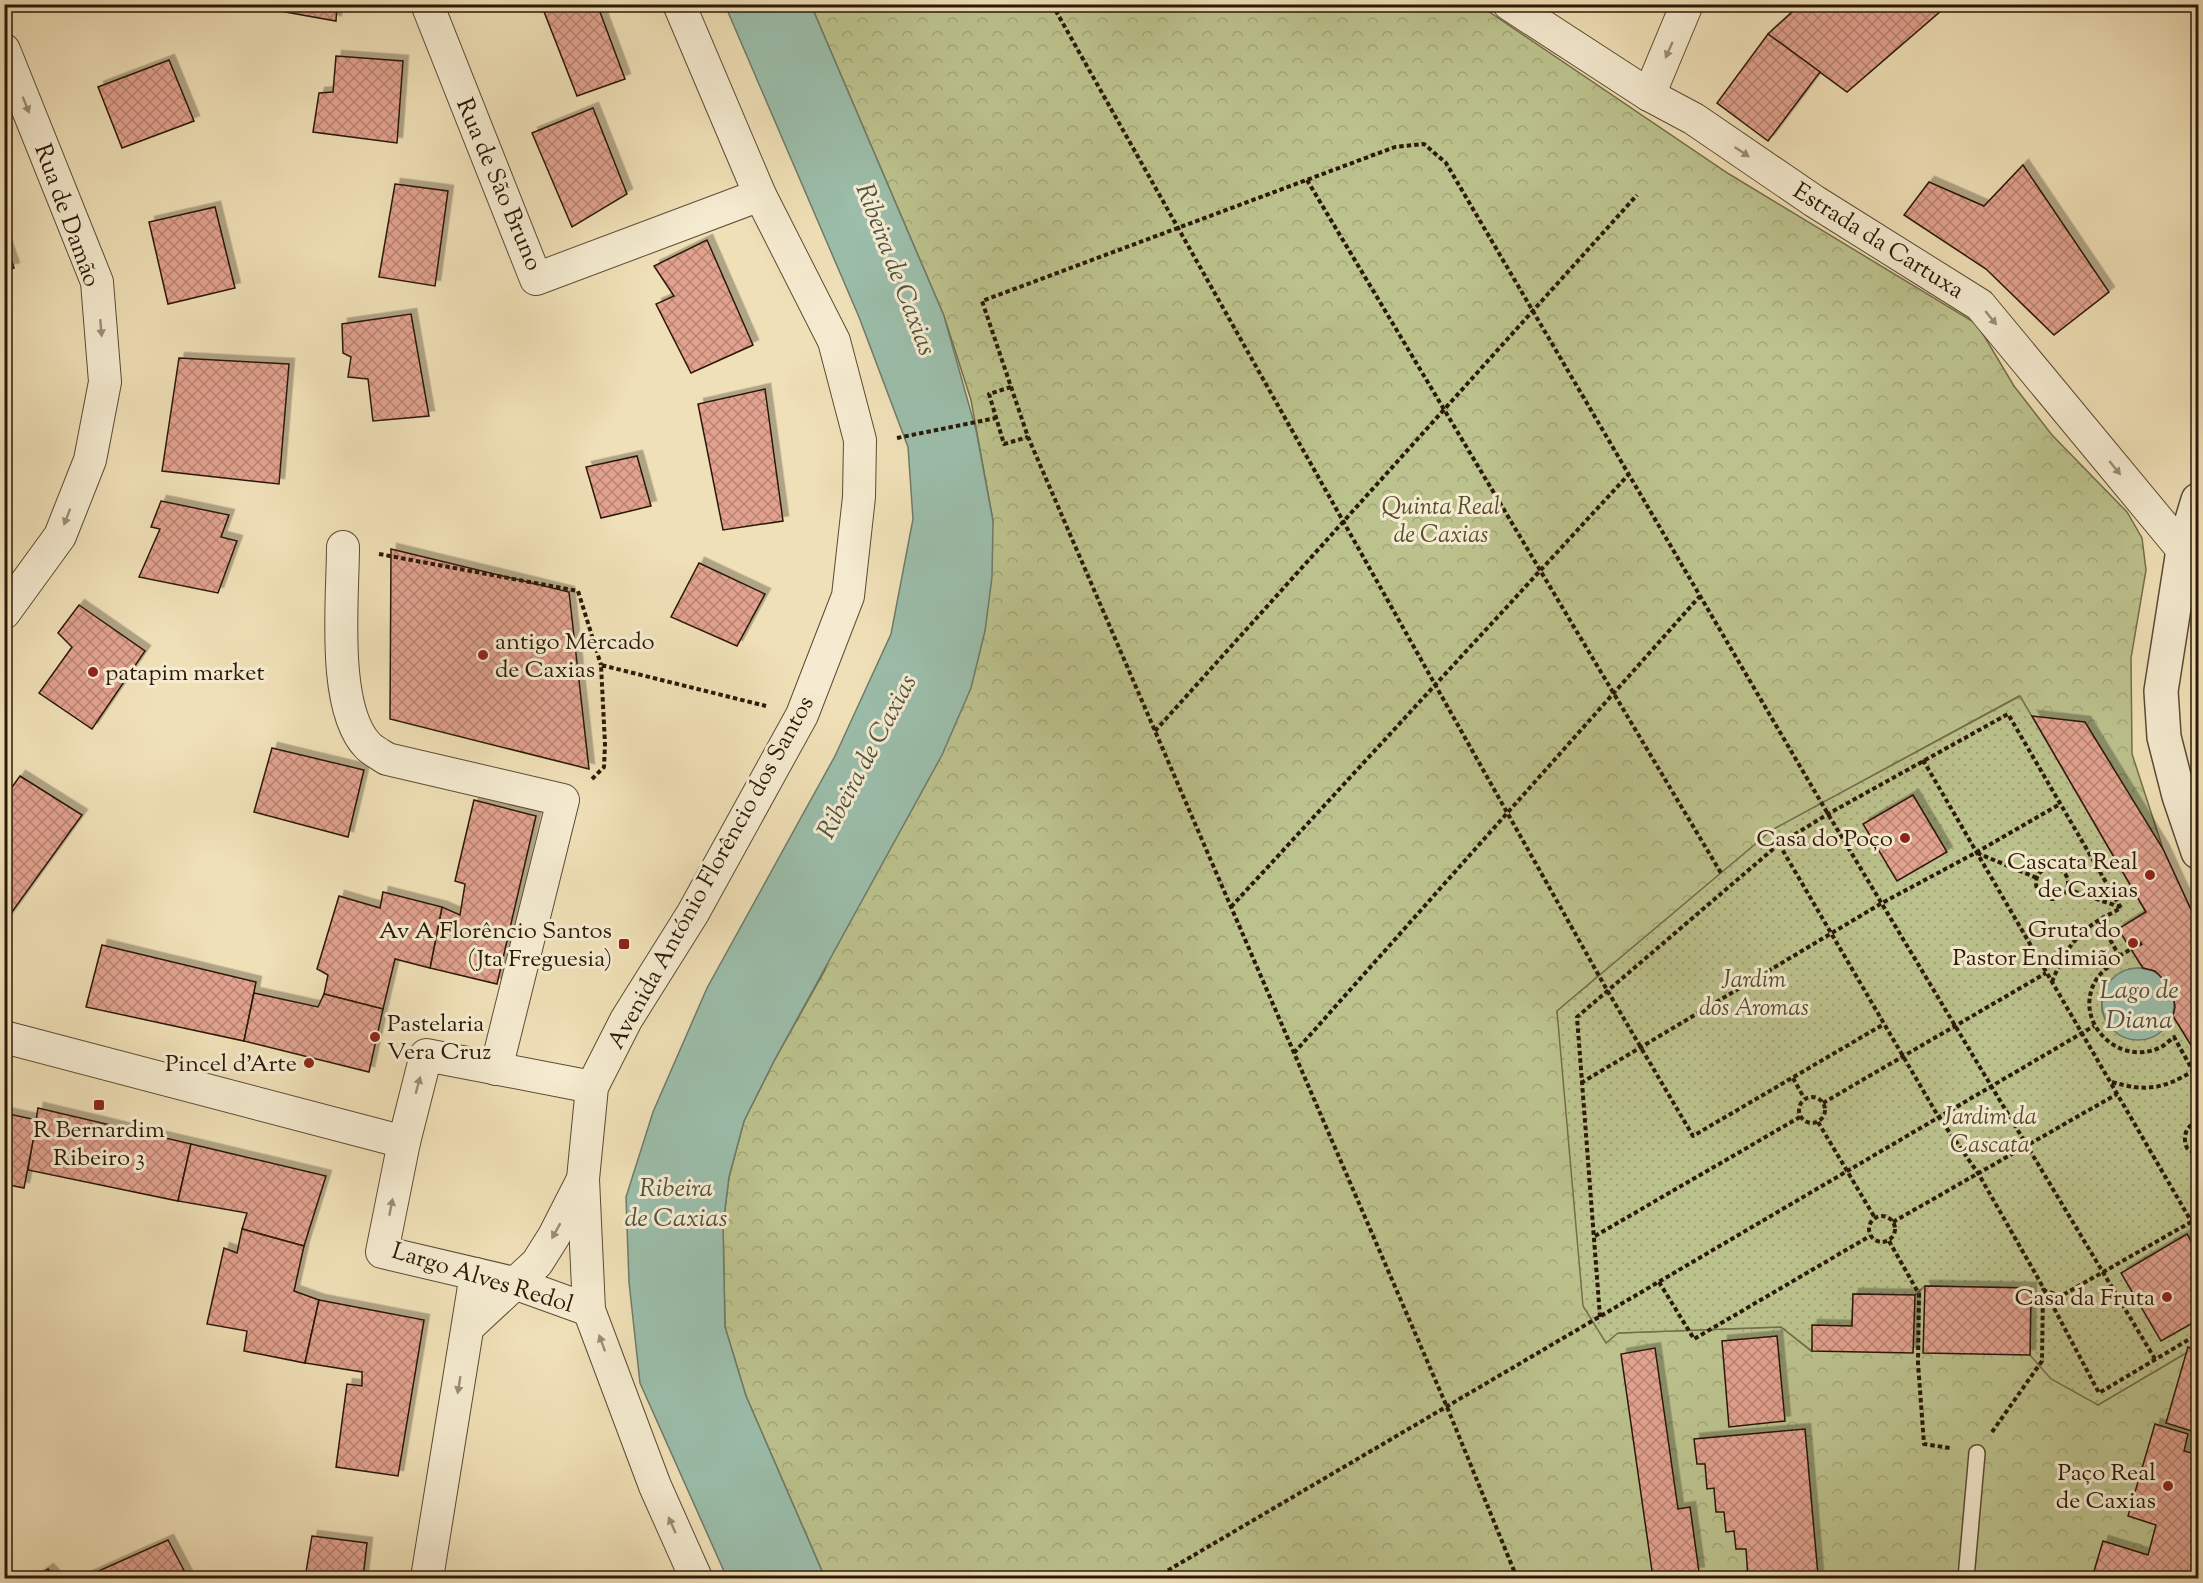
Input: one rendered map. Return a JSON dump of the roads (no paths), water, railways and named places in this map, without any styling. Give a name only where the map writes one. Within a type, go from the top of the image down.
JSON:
[{"type":"street","name":"Rua de São Bruno","points":[[427,4],[536,279],[760,195]]},
{"type":"street","name":"Avenida António Florêncio dos Santos","points":[[679,4],[760,195],[834,341],[860,440],[859,497],[848,596],[802,716],[693,913],[626,1020],[592,1087],[583,1179],[589,1310],[655,1486],[696,1578]]},
{"type":"street","name":"Estrada da Cartuxa","points":[[1509,4],[1649,95],[1694,119],[1814,201],[1980,305],[2182,550]]},
{"type":"street","points":[[1649,95],[1685,14],[1687,4]]},
{"type":"street","name":"Rua de Damão","points":[[4,51],[97,282],[105,382],[90,460],[60,536],[4,613]]},
{"type":"street","points":[[2199,500],[2182,550],[2161,691],[2164,737],[2189,796],[2199,852]]},
{"type":"street","points":[[343,547],[342,673],[347,704],[355,726],[367,746],[387,759],[563,801],[496,1069]]},
{"type":"street","points":[[4,1037],[404,1142]]},
{"type":"street","name":"Largo Alves Redol","points":[[589,1310],[514,1283],[382,1252],[404,1142],[426,1055],[592,1087]]},
{"type":"street","points":[[468,1327],[537,1263],[554,1236],[583,1179]]},
{"type":"street","points":[[427,1578],[476,1274]]},
{"type":"lane","points":[[1966,1578],[1977,1453]]},
{"type":"water","name":"Ribeira de Caxias","points":[[725,5],[811,5],[944,316],[976,430],[993,521],[992,577],[985,631],[971,688],[942,755],[774,1061],[744,1121],[729,1177],[723,1225],[725,1327],[746,1396],[825,1578],[727,1578],[640,1383],[629,1282],[626,1197],[653,1112],[707,988],[835,756],[891,634],[913,519],[908,447],[859,317]]},
{"type":"water","name":"Lago de Diana","points":[[2145,968],[2164,978],[2172,990],[2174,1004],[2172,1018],[2164,1030],[2152,1038],[2131,1040],[2112,1030],[2104,1018],[2102,997],[2112,978],[2124,970]]},
{"type":"place","name":"antigo Mercado de Caxias","points":[[483,655]]},
{"type":"place","name":"patapim market","points":[[93,672]]},
{"type":"place","name":"Casa do Poço","points":[[1905,838]]},
{"type":"place","name":"Cascata Real de Caxias","points":[[2150,875]]},
{"type":"place","name":"Gruta do Pastor Endimião","points":[[2133,943]]},
{"type":"place","name":"Av A Florêncio Santos (Jta Freguesia)","points":[[624,944]]},
{"type":"place","name":"Pastelaria Vera Cruz","points":[[375,1037]]},
{"type":"place","name":"Pincel d'Arte","points":[[309,1063]]},
{"type":"place","name":"R Bernardim Ribeiro 3","points":[[99,1105]]},
{"type":"place","name":"Casa da Fruta","points":[[2167,1297]]},
{"type":"place","name":"Paço Real de Caxias","points":[[2168,1486]]},
{"type":"park label","name":"Quinta Real de Caxias","points":[[1441,520]]},
{"type":"park label","name":"Jardim dos Aromas","points":[[1754,993]]},
{"type":"park label","name":"Jardim da Cascata","points":[[1990,1130]]}]
